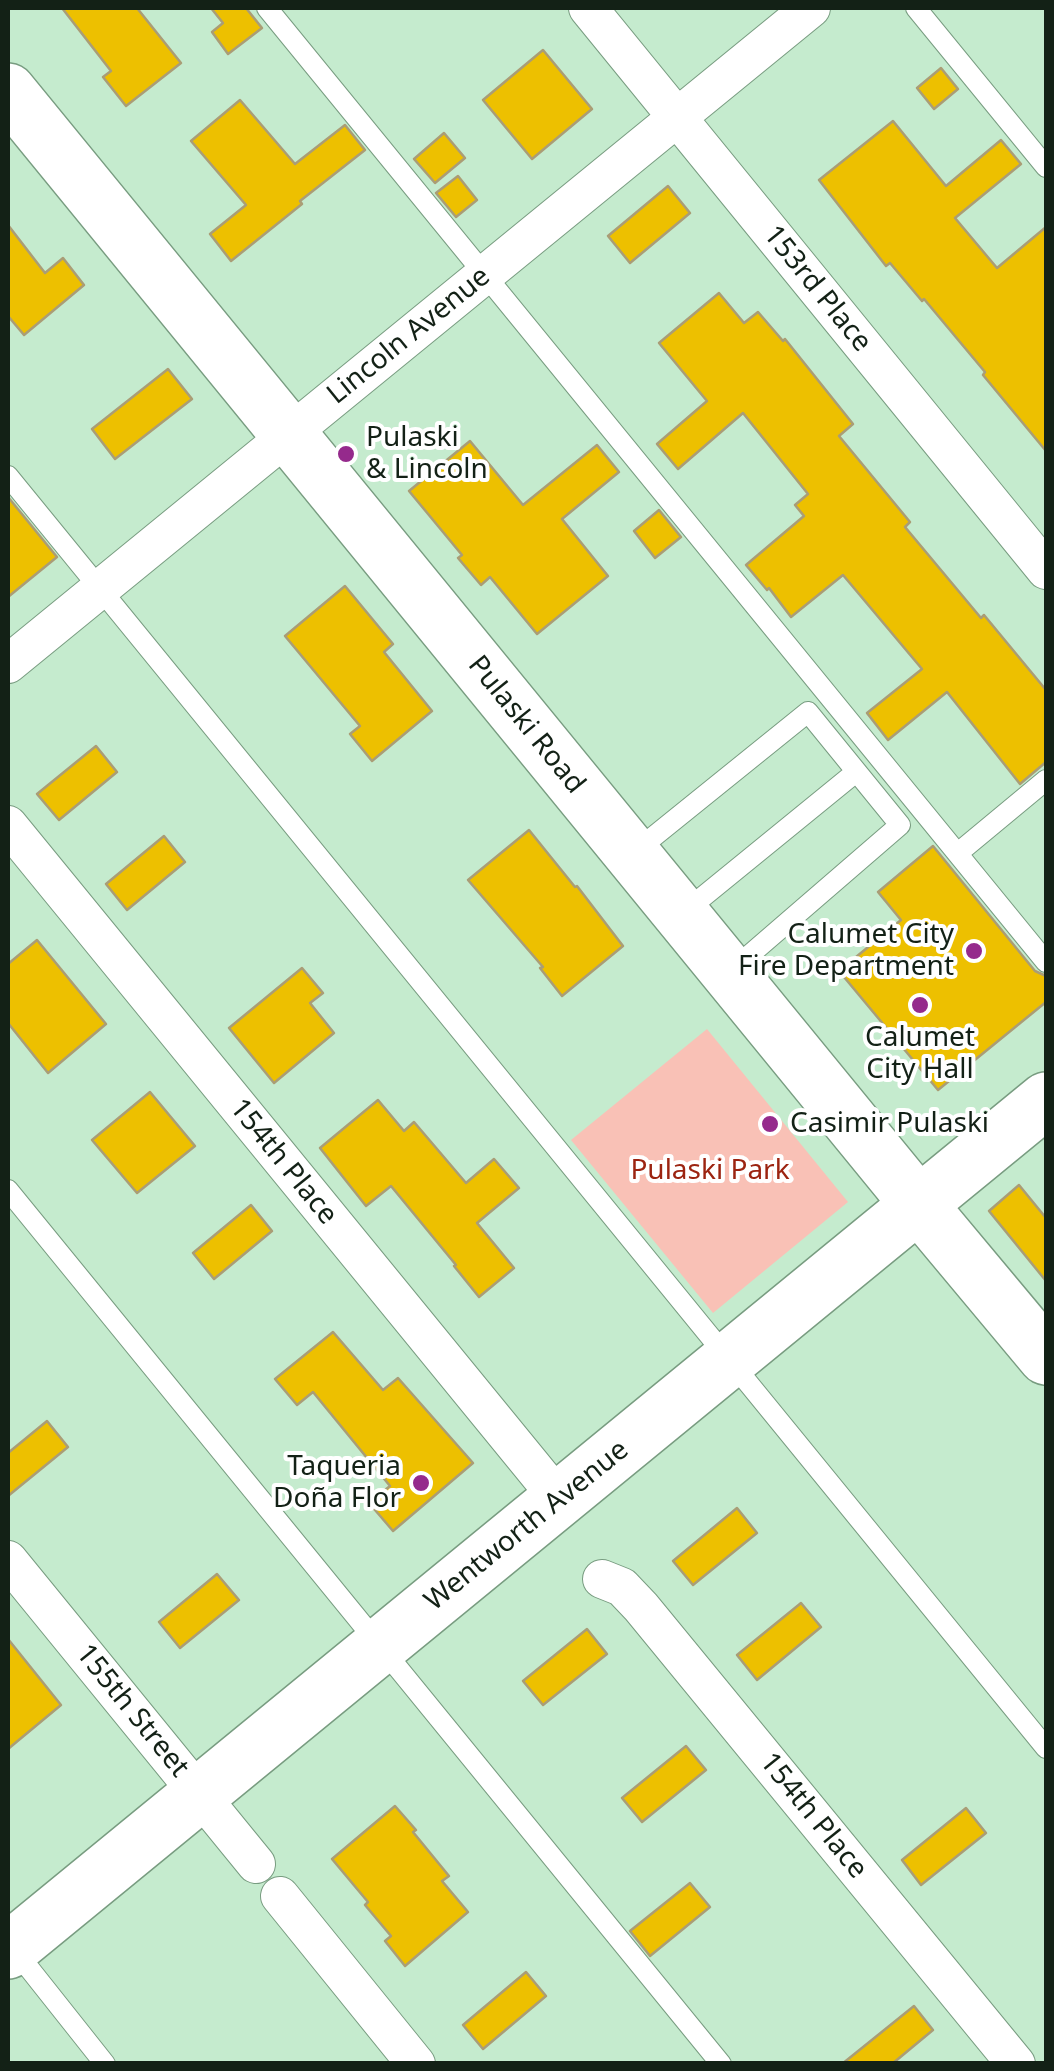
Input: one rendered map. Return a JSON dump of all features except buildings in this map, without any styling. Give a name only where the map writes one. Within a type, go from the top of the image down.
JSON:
[{"type":"street","name":"153rd Place","points":[[588,8],[1046,570]]},
{"type":"street","name":"Lincoln Avenue","points":[[8,664],[811,8]]},
{"type":"street","name":"Pulaski Road","points":[[8,91],[1046,1357]]},
{"type":"street","name":"154th Place","points":[[8,826],[559,1500]]},
{"type":"street","name":"Wentworth Avenue","points":[[9,1947],[1046,1100]]},
{"type":"street","name":"155th Street","points":[[8,1560],[256,1864]]},
{"type":"street","name":"154th Place","points":[[602,1579],[622,1587],[641,1606],[1016,2064]]},
{"type":"street","points":[[280,1896],[416,2064]]},
{"type":"lane","points":[[267,8],[1046,962]]},
{"type":"lane","points":[[916,8],[1046,167]]},
{"type":"lane","points":[[8,476],[1046,1748]]},
{"type":"lane","points":[[632,854],[808,712],[900,825],[729,973]]},
{"type":"lane","points":[[681,914],[856,772]]},
{"type":"lane","points":[[958,853],[1046,780]]},
{"type":"lane","points":[[8,1190],[721,2064]]},
{"type":"lane","points":[[9,1947],[105,2064]]},
{"type":"green space","name":"Pulaski Park","points":[[707,1029],[848,1202],[713,1313],[571,1140]]},
{"type":"place","name":"Pulaski & Lincoln","points":[[346,454]]},
{"type":"place","name":"Calumet City Fire Department","points":[[974,951]]},
{"type":"place","name":"Calumet City Hall","points":[[920,1005]]},
{"type":"place","name":"Casimir Pulaski","points":[[770,1124]]},
{"type":"place","name":"Taqueria Doña Flor","points":[[421,1483]]}]
